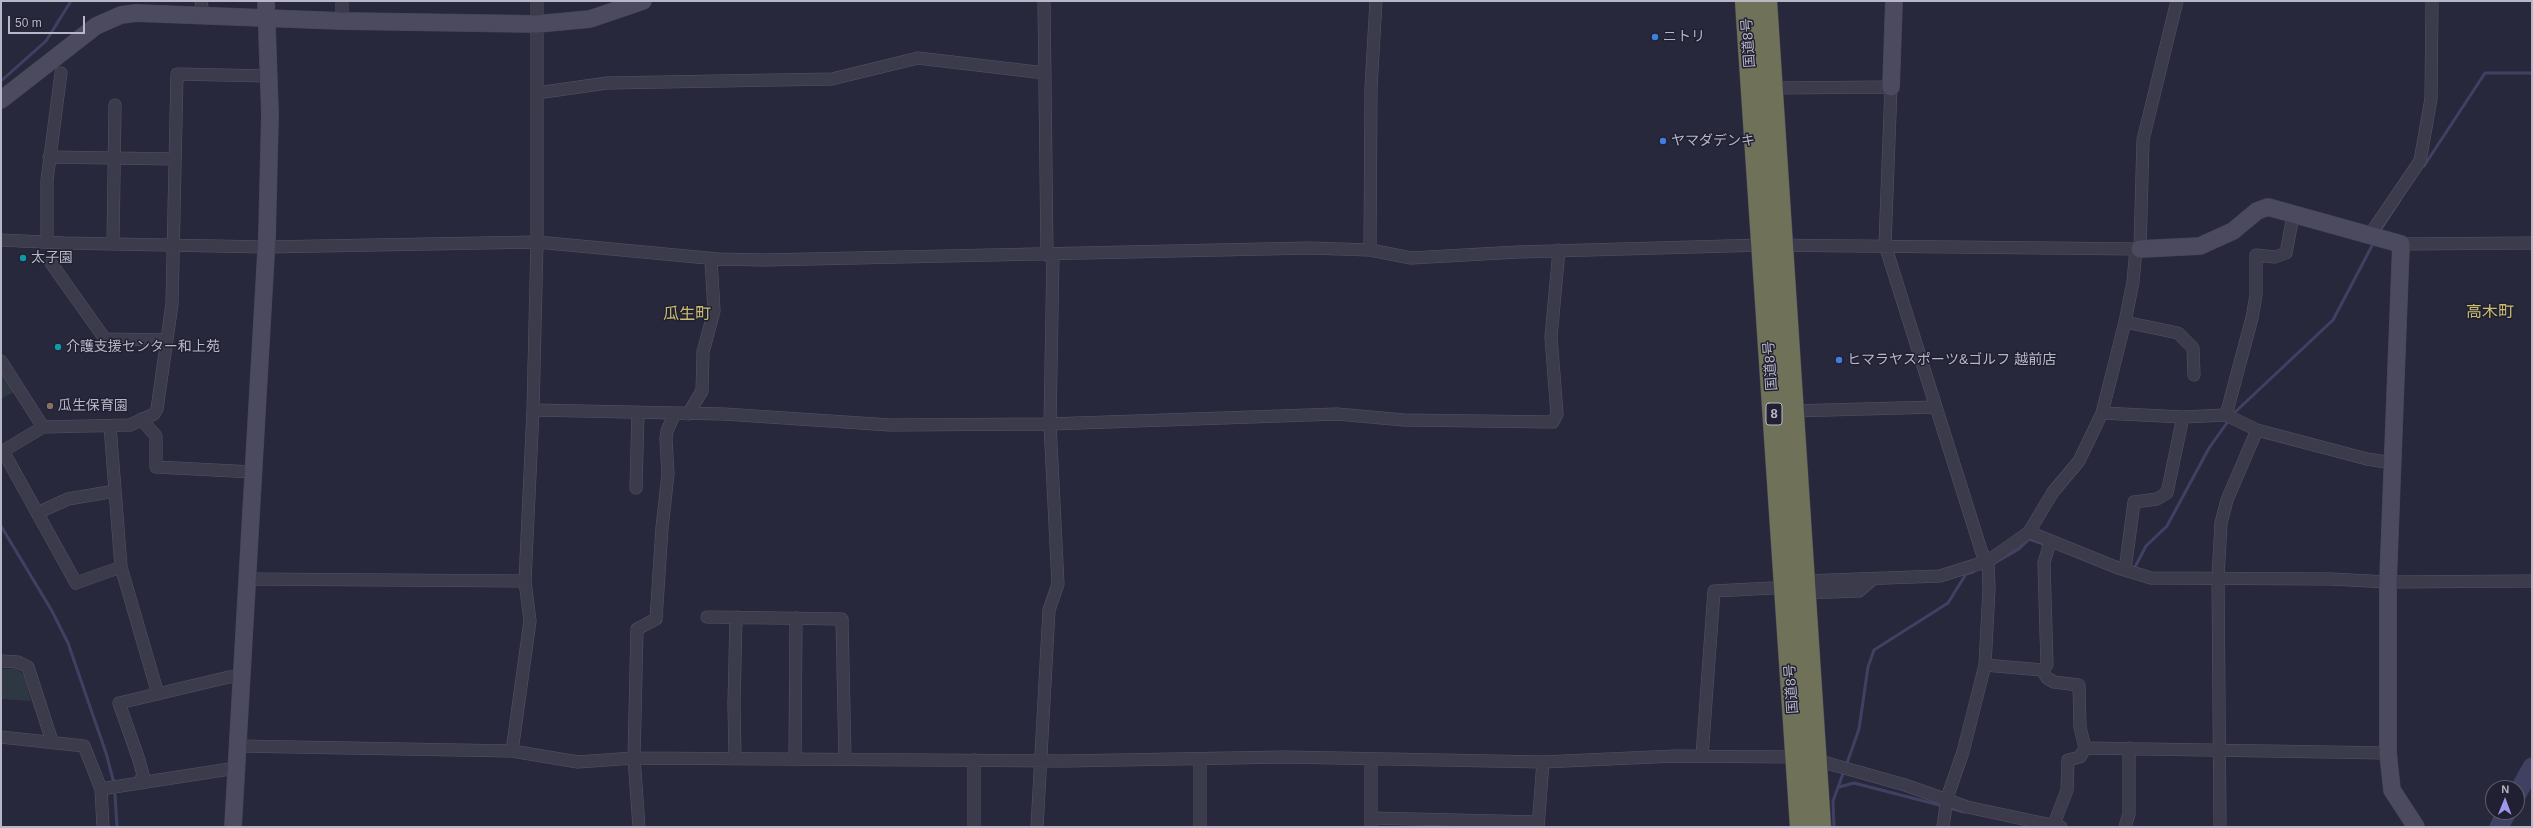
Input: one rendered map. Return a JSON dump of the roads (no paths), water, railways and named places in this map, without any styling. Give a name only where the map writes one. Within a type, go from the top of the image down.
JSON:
[{"type":"highway","name":"国道8号","points":[[1746,1],[1792,412],[1809,587],[1806,759],[1801,827]]},
{"type":"highway","name":"国道8号","points":[[1766,1],[1772,88],[1773,245],[1806,759],[1820,827]]},
{"type":"street","points":[[342,1],[342,21]]},
{"type":"street","points":[[512,751],[530,621],[525,581],[533,410],[537,242],[537,1]]},
{"type":"street","points":[[1,100],[67,47],[109,19],[136,13],[202,8],[266,9],[342,21],[537,24],[590,18],[643,1]]},
{"type":"street","points":[[1037,827],[1049,610],[1058,584],[1050,424],[1050,255],[1044,1]]},
{"type":"street","points":[[1370,250],[1371,88],[1376,1]]},
{"type":"street","points":[[1894,1],[1885,245],[1982,553],[1988,561],[1989,589],[1986,665],[1963,752],[1947,798],[1943,827]]},
{"type":"street","points":[[1809,587],[1940,576],[1988,561],[2029,532],[2053,492],[2079,461],[2102,413],[2125,322],[2138,249],[2142,140],[2177,1]]},
{"type":"street","points":[[2369,236],[2420,161],[2431,99],[2432,1]]},
{"type":"street","points":[[233,827],[254,472],[270,150],[266,9]]},
{"type":"street","points":[[537,93],[607,83],[832,79],[918,58],[1045,73]]},
{"type":"street","points":[[47,241],[46,199],[49,157],[61,73]]},
{"type":"street","points":[[121,567],[76,583],[2,449],[43,427],[130,425],[154,414],[157,409],[172,304],[177,74],[268,76]]},
{"type":"street","points":[[1772,88],[1891,87]]},
{"type":"street","points":[[113,244],[115,105]]},
{"type":"street","points":[[49,157],[175,159]]},
{"type":"street","points":[[1,240],[47,241],[64,244],[266,247],[537,242],[711,258],[764,260],[1050,255],[1310,248],[1370,250],[1411,258],[1559,250],[1773,245],[1885,245],[2138,249],[2200,246],[2233,231],[2257,211],[2268,207],[2293,216],[2401,244],[2532,243]]},
{"type":"street","points":[[2226,415],[2252,318],[2256,295],[2256,255],[2275,257],[2286,253],[2293,216]]},
{"type":"street","points":[[2401,244],[2388,582],[2388,752],[2392,790],[2416,827]]},
{"type":"street","points":[[533,410],[724,414],[890,425],[1050,424],[1337,414],[1404,420],[1553,422],[1557,414],[1551,337],[1559,250]]},
{"type":"street","points":[[688,414],[702,391],[703,352],[714,311],[711,258]]},
{"type":"street","points":[[51,263],[105,339],[167,340]]},
{"type":"street","points":[[2125,322],[2178,333],[2193,348],[2194,375]]},
{"type":"street","points":[[1,361],[43,427]]},
{"type":"street","points":[[1792,412],[1936,407]]},
{"type":"street","points":[[636,488],[638,412]]},
{"type":"street","points":[[2102,413],[2183,417],[2226,415],[2257,430],[2367,460],[2393,463]]},
{"type":"street","points":[[639,827],[634,758],[637,629],[656,619],[662,528],[668,474],[666,439],[667,430],[675,414]]},
{"type":"street","points":[[2125,570],[2134,502],[2157,499],[2167,493],[2183,417]]},
{"type":"street","points":[[141,419],[155,433],[156,468],[254,472]]},
{"type":"street","points":[[110,426],[121,567],[158,694]]},
{"type":"street","points":[[2220,827],[2218,750],[2218,577],[2223,510],[2257,430]]},
{"type":"street","points":[[37,513],[68,499],[115,491]]},
{"type":"street","points":[[2029,532],[2050,542],[2151,578],[2218,577],[2388,582],[2532,581]]},
{"type":"street","points":[[2042,670],[2047,665],[2044,563],[2050,542]]},
{"type":"street","points":[[247,579],[525,581]]},
{"type":"street","points":[[1702,756],[1714,591],[1773,588]]},
{"type":"street","points":[[707,617],[842,619],[845,759]]},
{"type":"street","points":[[735,758],[734,704],[736,617]]},
{"type":"street","points":[[795,759],[796,618]]},
{"type":"street","points":[[1,661],[18,662],[28,667],[52,741]]},
{"type":"street","points":[[1986,665],[2042,670]]},
{"type":"street","points":[[238,746],[512,751],[578,762],[634,758],[1041,761],[1372,759],[1543,762],[1702,756],[1806,759],[1947,798],[1967,807],[2058,826],[2067,790],[2068,760],[2080,757],[2085,748],[2080,727],[2079,685],[2054,682],[2047,678],[2042,670]]},
{"type":"street","points":[[139,783],[143,775],[119,703],[229,677],[242,677]]},
{"type":"street","points":[[1,737],[52,741],[84,746],[101,790],[103,827]]},
{"type":"street","points":[[2085,748],[2388,752]]},
{"type":"street","points":[[2125,827],[2129,814],[2129,748]]},
{"type":"street","points":[[1200,759],[1200,827]]},
{"type":"street","points":[[1372,759],[1371,823],[1538,824],[1543,762]]},
{"type":"street","points":[[974,760],[974,827]]},
{"type":"street","points":[[101,790],[236,768]]},
{"type":"waterway","points":[[1,81],[46,41],[71,1]]},
{"type":"waterway","points":[[2424,166],[2485,73],[2532,73]]},
{"type":"waterway","points":[[2379,232],[2400,200]]},
{"type":"waterway","points":[[2232,415],[2333,320],[2374,242]]},
{"type":"waterway","points":[[2134,569],[2146,546],[2167,526],[2209,448],[2229,420]]},
{"type":"waterway","points":[[1,526],[52,611],[68,643],[106,753],[114,783]]},
{"type":"waterway","points":[[1991,565],[2019,549],[2029,539],[2046,545]]},
{"type":"waterway","points":[[1846,766],[1859,729],[1868,667],[1874,650],[1948,603],[1966,574],[1973,572]]},
{"type":"waterway","points":[[2525,780],[2532,767]]},
{"type":"waterway","points":[[1834,827],[1833,801],[1844,771]]},
{"type":"waterway","points":[[1839,787],[1854,783],[1943,806]]},
{"type":"waterway","points":[[115,795],[117,827]]},
{"type":"waterway","points":[[1949,808],[1964,812]]},
{"type":"waterway","points":[[2499,827],[2503,820]]},
{"type":"place","name":"ニトリ","points":[[1655,37]]},
{"type":"place","name":"ヤマダデンキ","points":[[1663,141]]},
{"type":"place","name":"太子園","points":[[23,258]]},
{"type":"place","name":"介護支援センター和上苑","points":[[58,347]]},
{"type":"place","name":"ヒマラヤスポーツ&ゴルフ 越前店","points":[[1839,360]]},
{"type":"place","name":"瓜生保育園","points":[[50,406]]},
{"type":"district","name":"高木町","points":[[2490,313]]},
{"type":"district","name":"瓜生町","points":[[687,315]]}]
